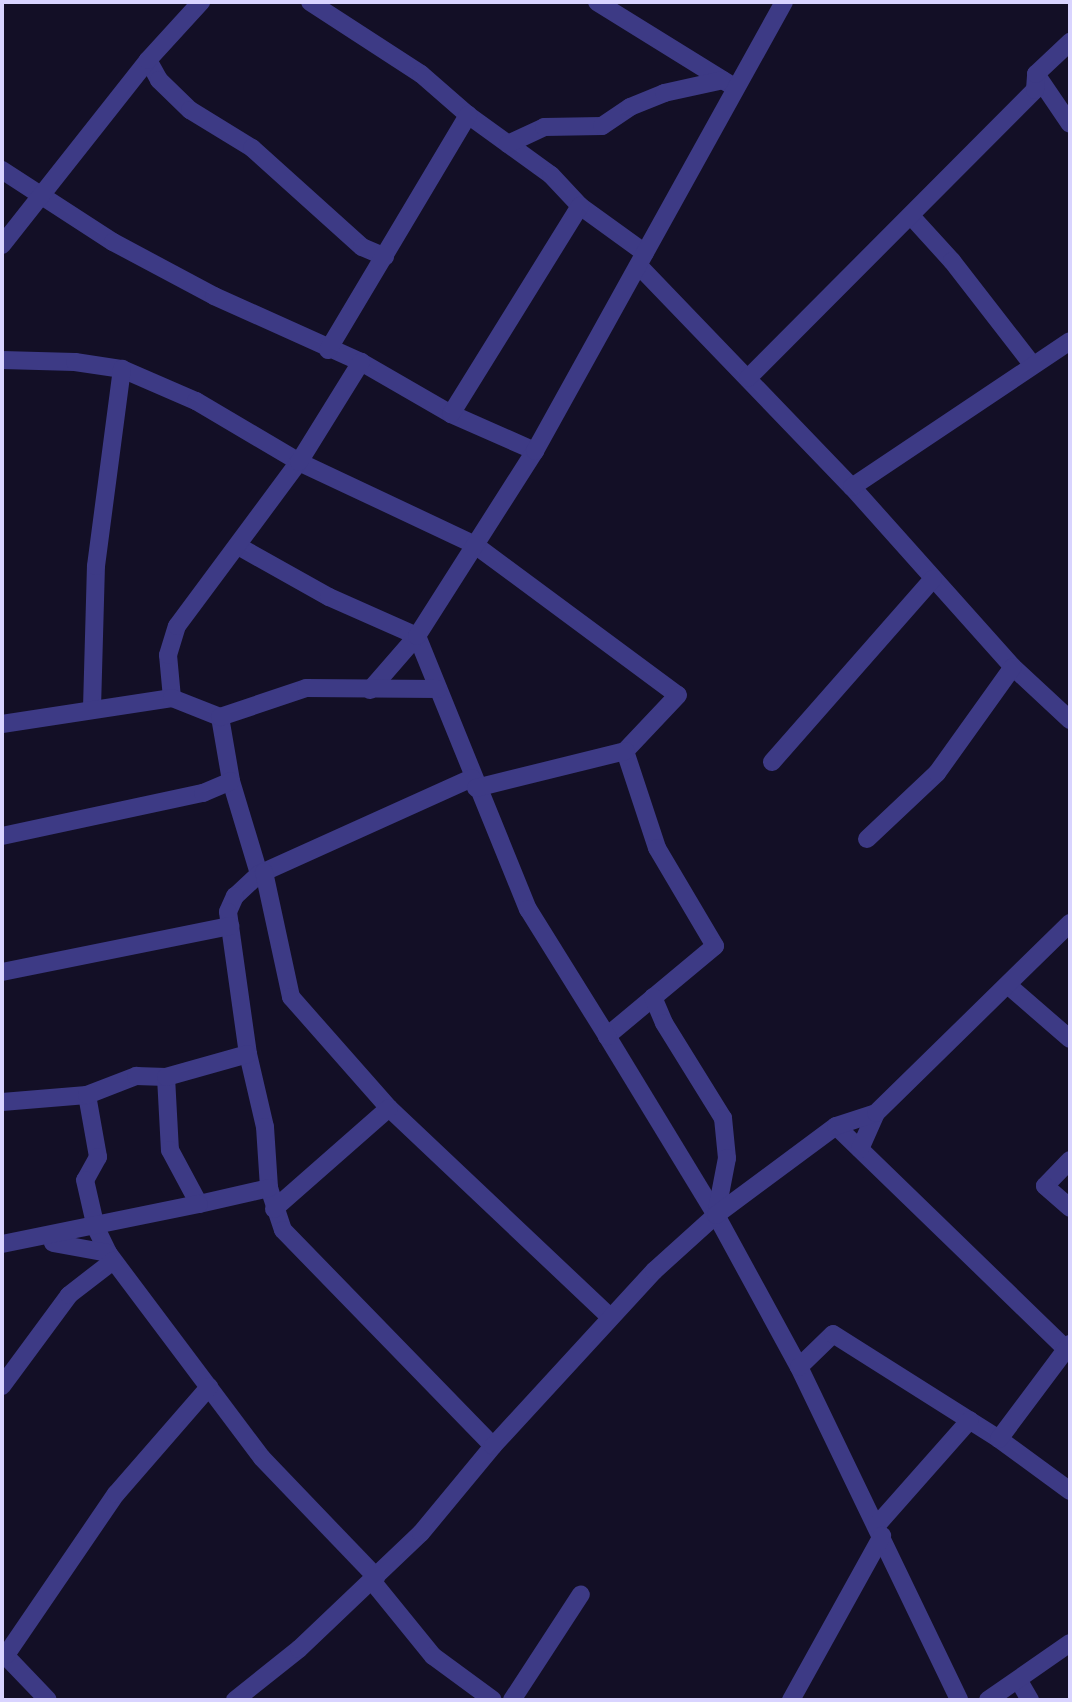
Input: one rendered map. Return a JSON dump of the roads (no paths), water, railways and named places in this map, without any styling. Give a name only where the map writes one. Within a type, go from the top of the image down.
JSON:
[{"type":"street","points":[[2,245],[148,60],[201,2]]},
{"type":"street","points":[[310,2],[421,74],[468,115],[551,175],[580,206],[643,260],[1013,667],[1069,718]]},
{"type":"street","points":[[597,2],[729,83]]},
{"type":"street","points":[[370,690],[417,635],[535,451],[643,260],[729,83],[784,2]]},
{"type":"street","points":[[748,378],[1035,90],[1036,74],[1070,42]]},
{"type":"street","points":[[148,60],[159,80],[190,110],[252,148],[362,247],[385,257]]},
{"type":"street","points":[[1036,74],[1070,124]]},
{"type":"street","points":[[508,144],[544,127],[602,126],[630,107],[664,93],[729,83]]},
{"type":"street","points":[[328,349],[468,115]]},
{"type":"street","points":[[2,170],[113,242],[328,349],[361,362],[451,414],[535,451]]},
{"type":"street","points":[[451,414],[580,206]]},
{"type":"street","points":[[911,216],[1032,364]]},
{"type":"street","points":[[852,487],[1070,341]]},
{"type":"street","points":[[2,360],[122,369],[196,401],[299,462],[475,545],[678,695],[625,751],[474,783],[262,873],[235,896],[228,912],[248,1054],[265,1127],[269,1188],[283,1230],[493,1446]]},
{"type":"street","points":[[172,698],[168,655],[177,626],[202,586],[238,546],[299,462],[361,362]]},
{"type":"street","points":[[92,708],[96,566],[122,369]]},
{"type":"street","points":[[238,546],[329,597],[417,635],[474,783],[528,909],[716,1215],[799,1367],[959,1700]]},
{"type":"street","points":[[772,762],[933,579]]},
{"type":"street","points":[[867,839],[937,773],[1013,667]]},
{"type":"street","points":[[2,724],[92,708],[172,698],[220,717],[306,688],[438,689]]},
{"type":"street","points":[[220,717],[231,781],[262,873],[291,998],[388,1108],[610,1317]]},
{"type":"street","points":[[607,1036],[715,946],[657,848],[625,751]]},
{"type":"street","points":[[2,836],[204,793],[231,781]]},
{"type":"street","points":[[860,1149],[876,1113],[1010,987],[1070,923]]},
{"type":"street","points":[[2,972],[230,926]]},
{"type":"street","points":[[1010,987],[1070,1039]]},
{"type":"street","points":[[653,997],[664,1023],[723,1118],[727,1158],[716,1215]]},
{"type":"street","points":[[2,1102],[87,1095],[136,1076],[166,1077],[248,1054]]},
{"type":"street","points":[[166,1077],[170,1150],[199,1204]]},
{"type":"street","points":[[87,1095],[98,1157],[85,1180],[96,1228],[111,1257],[262,1458],[374,1579],[433,1656],[493,1700]]},
{"type":"street","points":[[274,1209],[388,1108]]},
{"type":"street","points":[[235,1700],[299,1649],[421,1533],[493,1446],[610,1317],[716,1215],[836,1126],[876,1113]]},
{"type":"street","points":[[836,1126],[1068,1346],[999,1439]]},
{"type":"street","points":[[1070,1160],[1045,1186],[1070,1208]]},
{"type":"street","points":[[10,1243],[96,1228],[269,1188]]},
{"type":"street","points":[[10,1243],[73,1244],[111,1257]]},
{"type":"street","points":[[2,1386],[69,1296],[111,1257]]},
{"type":"street","points":[[799,1367],[833,1334],[999,1439],[1070,1491]]},
{"type":"street","points":[[48,1700],[4,1653],[116,1494],[209,1387]]},
{"type":"street","points":[[791,1700],[880,1531],[970,1420]]},
{"type":"street","points":[[512,1700],[581,1594]]},
{"type":"street","points":[[988,1700],[1070,1643]]},
{"type":"street","points":[[1019,1681],[1030,1700]]}]
